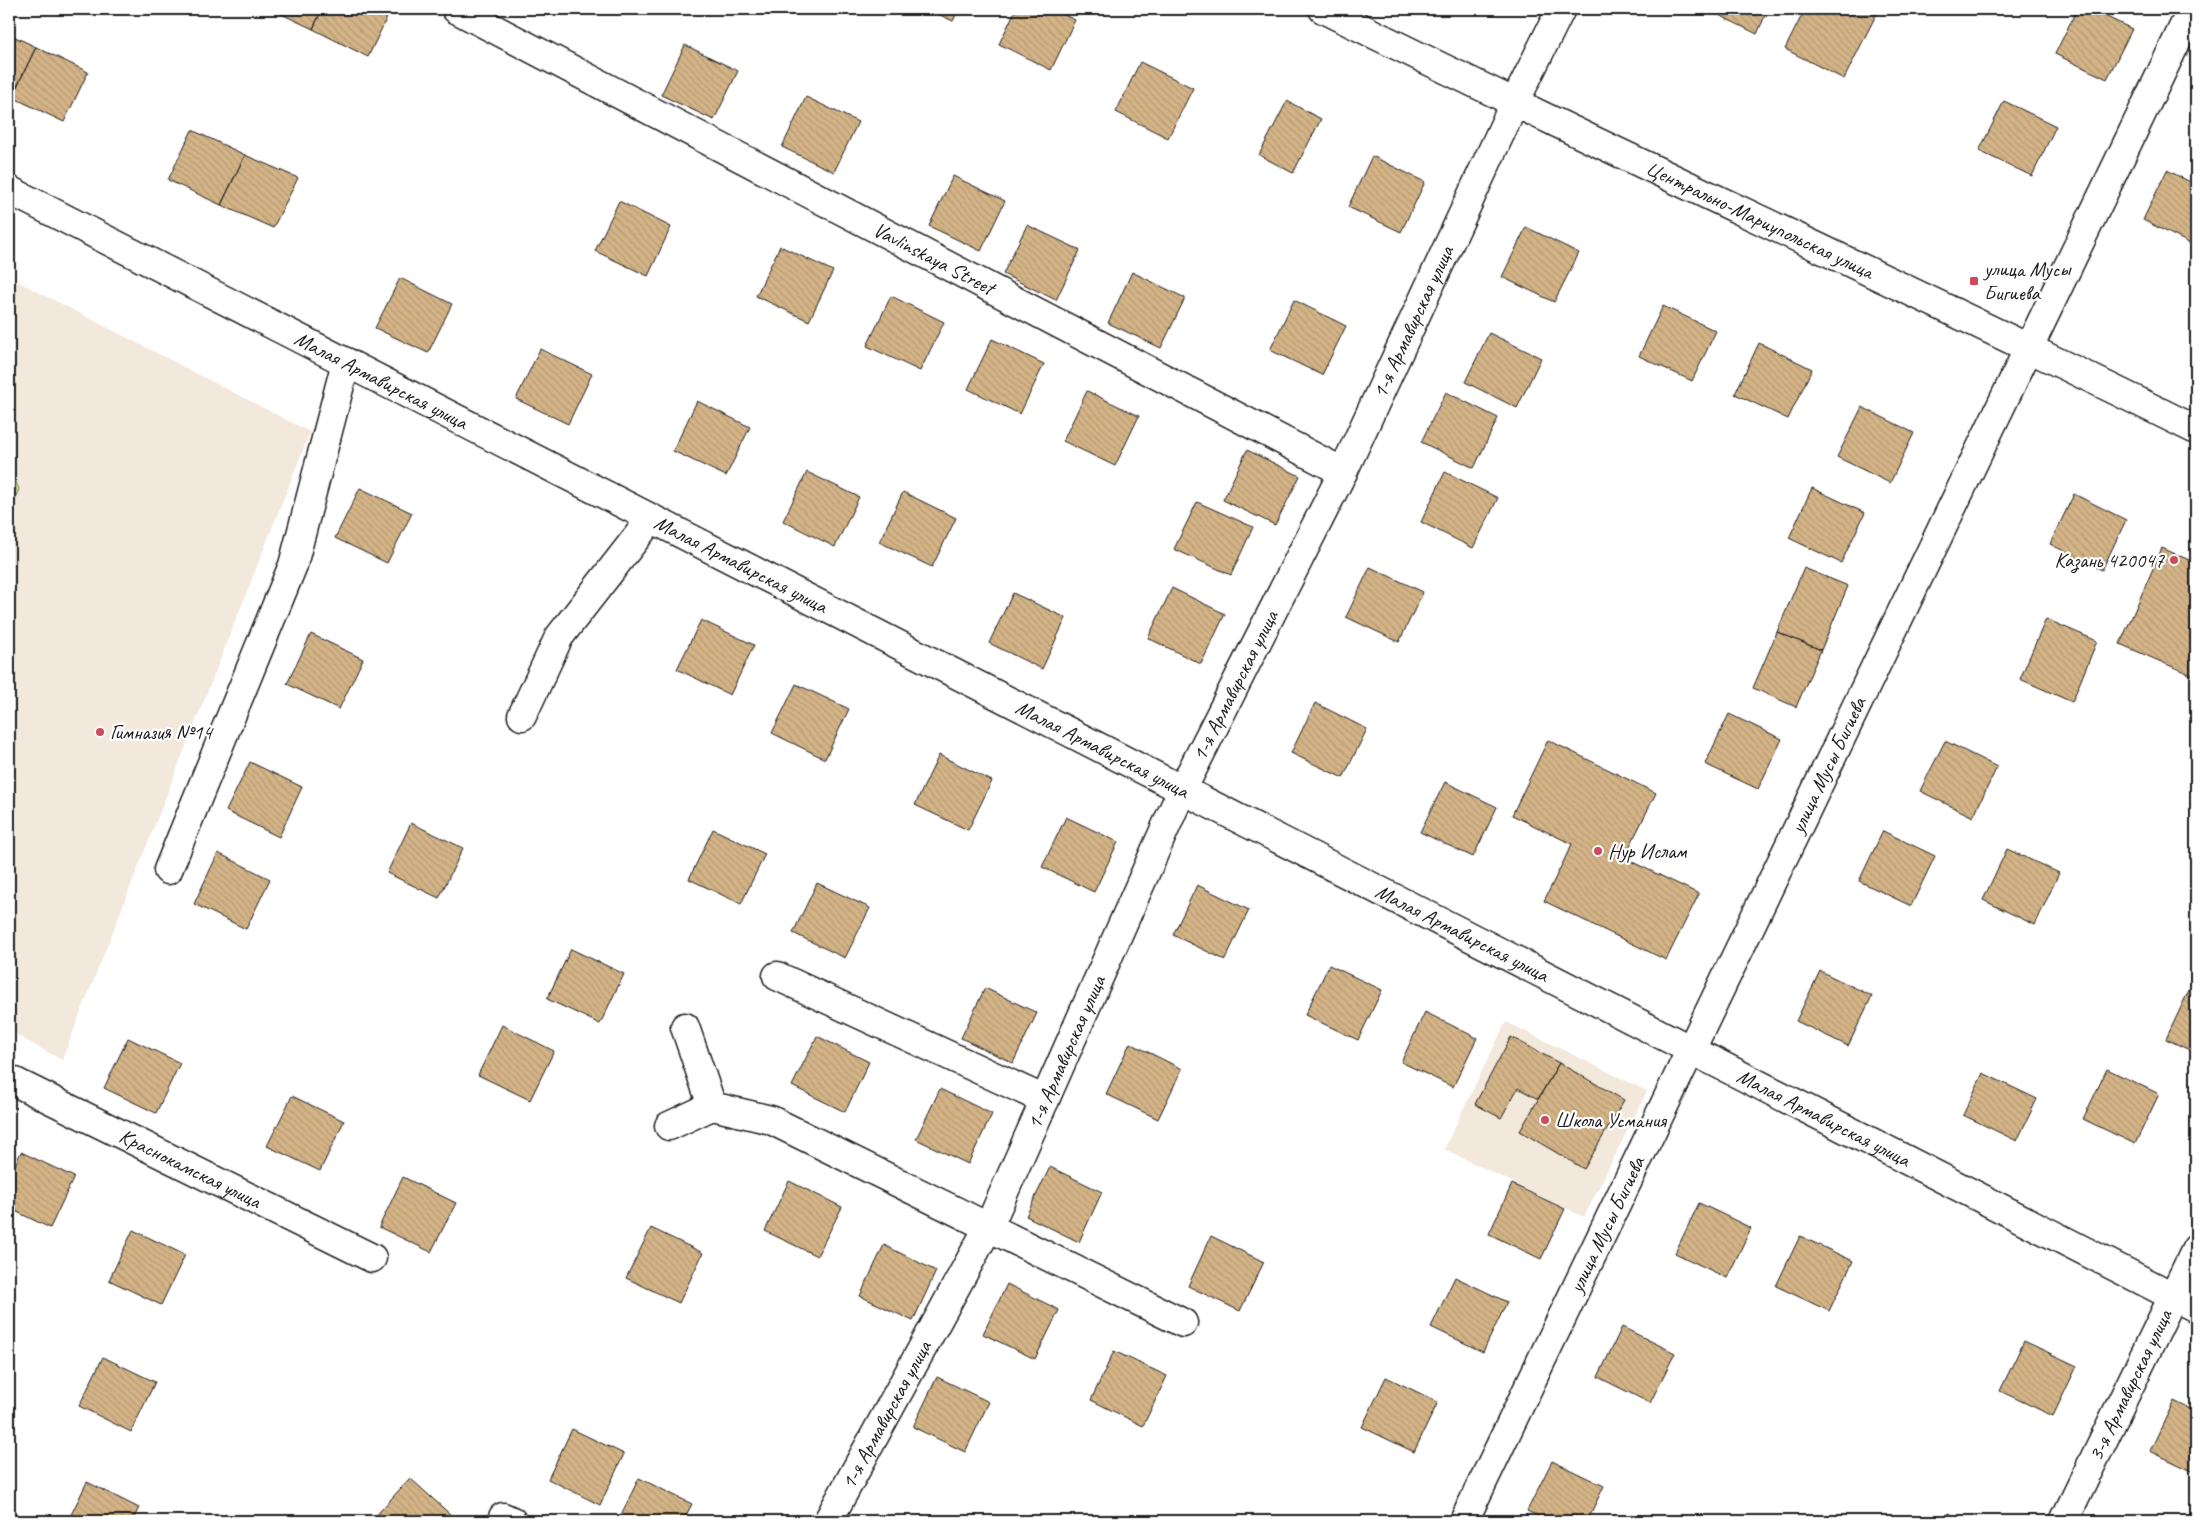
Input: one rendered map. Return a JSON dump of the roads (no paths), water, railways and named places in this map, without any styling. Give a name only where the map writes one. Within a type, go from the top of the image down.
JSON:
[{"type":"street","name":"Vavlinskaya Street","points":[[456,9],[1343,472]]},
{"type":"street","name":"Центрально-Мариупольская улица","points":[[1323,9],[1514,104],[2030,348],[2196,430]]},
{"type":"street","name":"1-я Армавирская улица","points":[[828,1521],[989,1226],[1182,790],[1343,472],[1514,104],[1561,9]]},
{"type":"street","name":"улица Мусы Бигиева","points":[[1464,1521],[2192,9]]},
{"type":"street","name":"Малая Армавирская улица","points":[[9,190],[2184,1303]]},
{"type":"street","points":[[168,870],[293,565],[346,362]]},
{"type":"street","points":[[522,716],[559,637],[652,519]]},
{"type":"street","points":[[777,976],[1045,1100]]},
{"type":"street","points":[[686,1027],[712,1106]]},
{"type":"street","name":"Краснокамская улица","points":[[9,1079],[372,1258]]},
{"type":"street","points":[[669,1126],[712,1106],[771,1120],[1183,1323]]},
{"type":"street","name":"3-я Армавирская улица","points":[[2064,1521],[2184,1303],[2196,1249]]},
{"type":"place","name":"улица Мусы Бигиева","points":[[1974,281]]},
{"type":"place","name":"Казань 420047","points":[[2174,560]]},
{"type":"place","name":"Гимназия №14","points":[[100,732]]},
{"type":"place","name":"Нур Ислам","points":[[1598,851]]},
{"type":"place","name":"Школа Усмания","points":[[1545,1120]]}]
